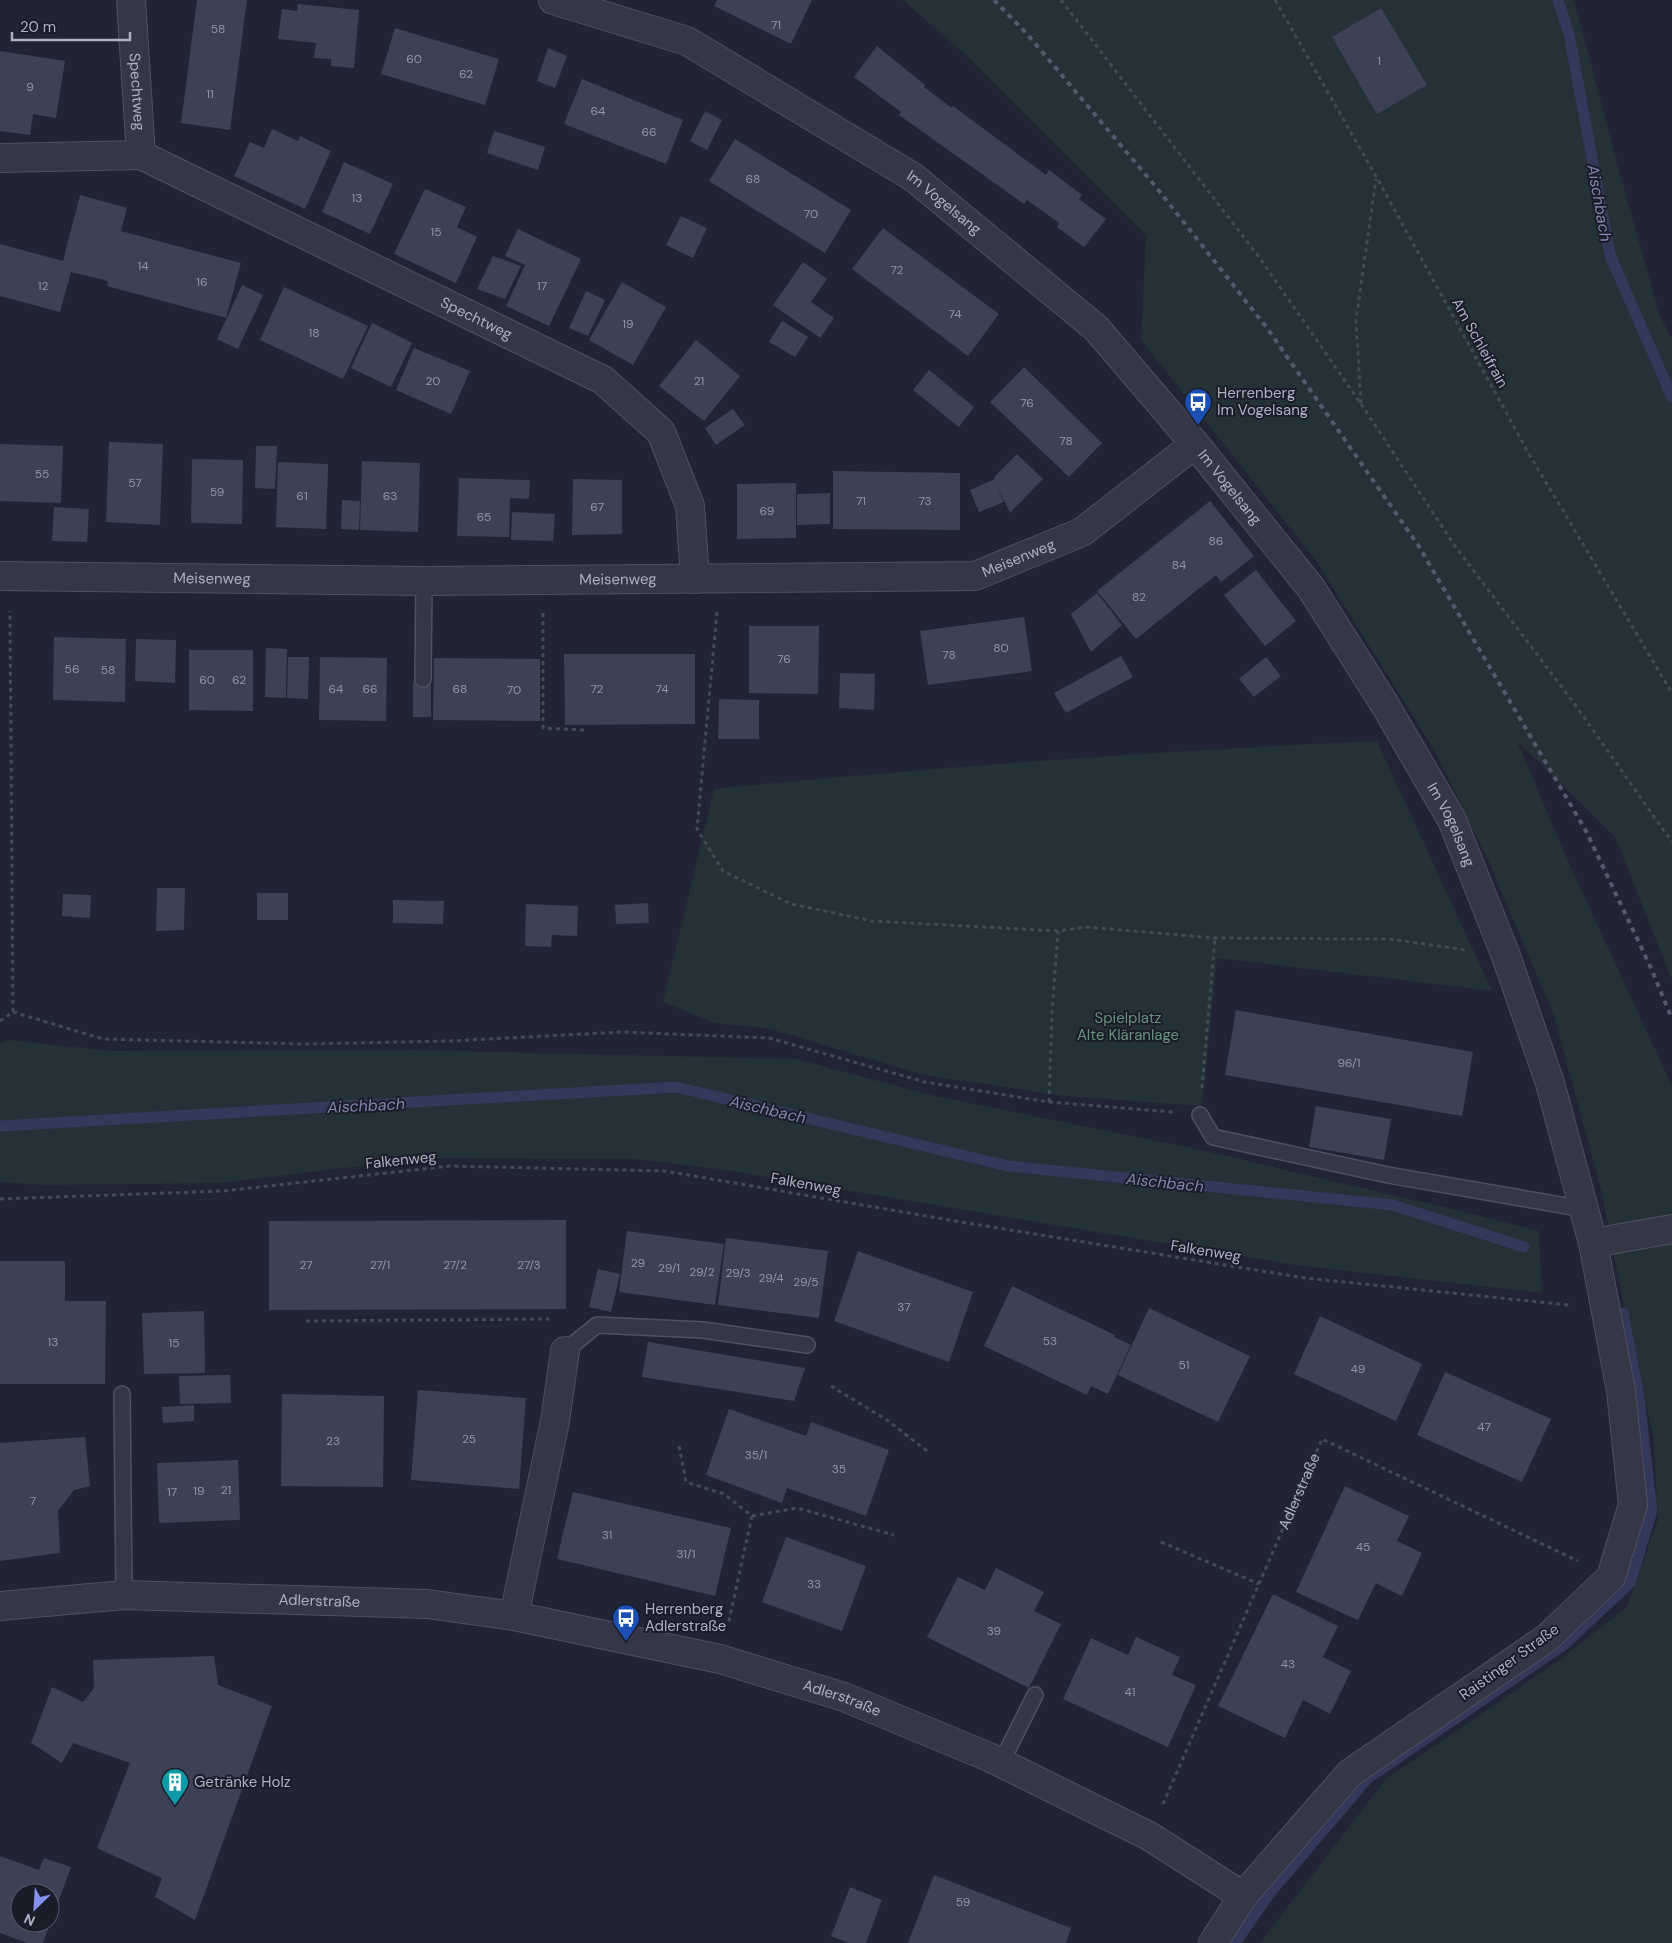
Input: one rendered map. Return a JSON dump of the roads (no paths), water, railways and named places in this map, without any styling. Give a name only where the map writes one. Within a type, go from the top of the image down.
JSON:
[{"type":"street","name":"Spechtweg","points":[[131,0],[142,155]]},
{"type":"street","name":"Im Vogelsang","points":[[553,0],[687,40],[913,177],[1096,328],[1195,444],[1311,588],[1385,705],[1452,820],[1506,956],[1550,1083],[1593,1243]]},
{"type":"street","name":"Spechtweg","points":[[0,158],[142,155],[604,380],[661,432],[690,506],[707,580]]},
{"type":"street","name":"Meisenweg","points":[[5,576],[424,582],[975,576],[1082,532],[1195,444]]},
{"type":"street","points":[[1593,1243],[1672,1230]]},
{"type":"street","name":"Raistinger Straße","points":[[1213,1943],[1243,1896],[1350,1773],[1547,1638],[1611,1577],[1633,1505],[1621,1391],[1593,1243]]},
{"type":"street","points":[[514,1616],[555,1421],[565,1351]]},
{"type":"street","name":"Adlerstraße","points":[[0,1606],[124,1595],[427,1604],[514,1616],[720,1659],[844,1697],[1001,1763],[1149,1836],[1243,1896]]},
{"type":"lane","points":[[423,679],[424,582]]},
{"type":"lane","points":[[1200,1115],[1213,1137],[1388,1175],[1584,1209]]},
{"type":"lane","points":[[565,1351],[597,1325],[703,1330],[807,1345]]},
{"type":"lane","points":[[122,1394],[124,1595]]},
{"type":"lane","points":[[1001,1763],[1035,1695]]},
{"type":"waterway","name":"Aischbach","points":[[1558,0],[1569,34],[1610,255],[1672,397]]},
{"type":"waterway","name":"Aischbach","points":[[0,1126],[676,1087],[1008,1166],[1393,1205],[1524,1247]]},
{"type":"waterway","points":[[1235,1943],[1270,1893],[1368,1778],[1565,1644],[1630,1583],[1652,1511],[1639,1397],[1623,1313]]},
{"type":"railway","points":[[994,0],[1027,34],[1156,187],[1267,328],[1418,545],[1586,831],[1651,968],[1672,1019]]},
{"type":"place","name":"Herrenberg Im Vogelsang","points":[[1198,426]]},
{"type":"place","name":"Herrenberg Adlerstraße","points":[[626,1642]]},
{"type":"place","name":"Getränke Holz","points":[[175,1806]]},
{"type":"park label","name":"Spielplatz Alte Kläranlage","points":[[1128,1026]]}]
